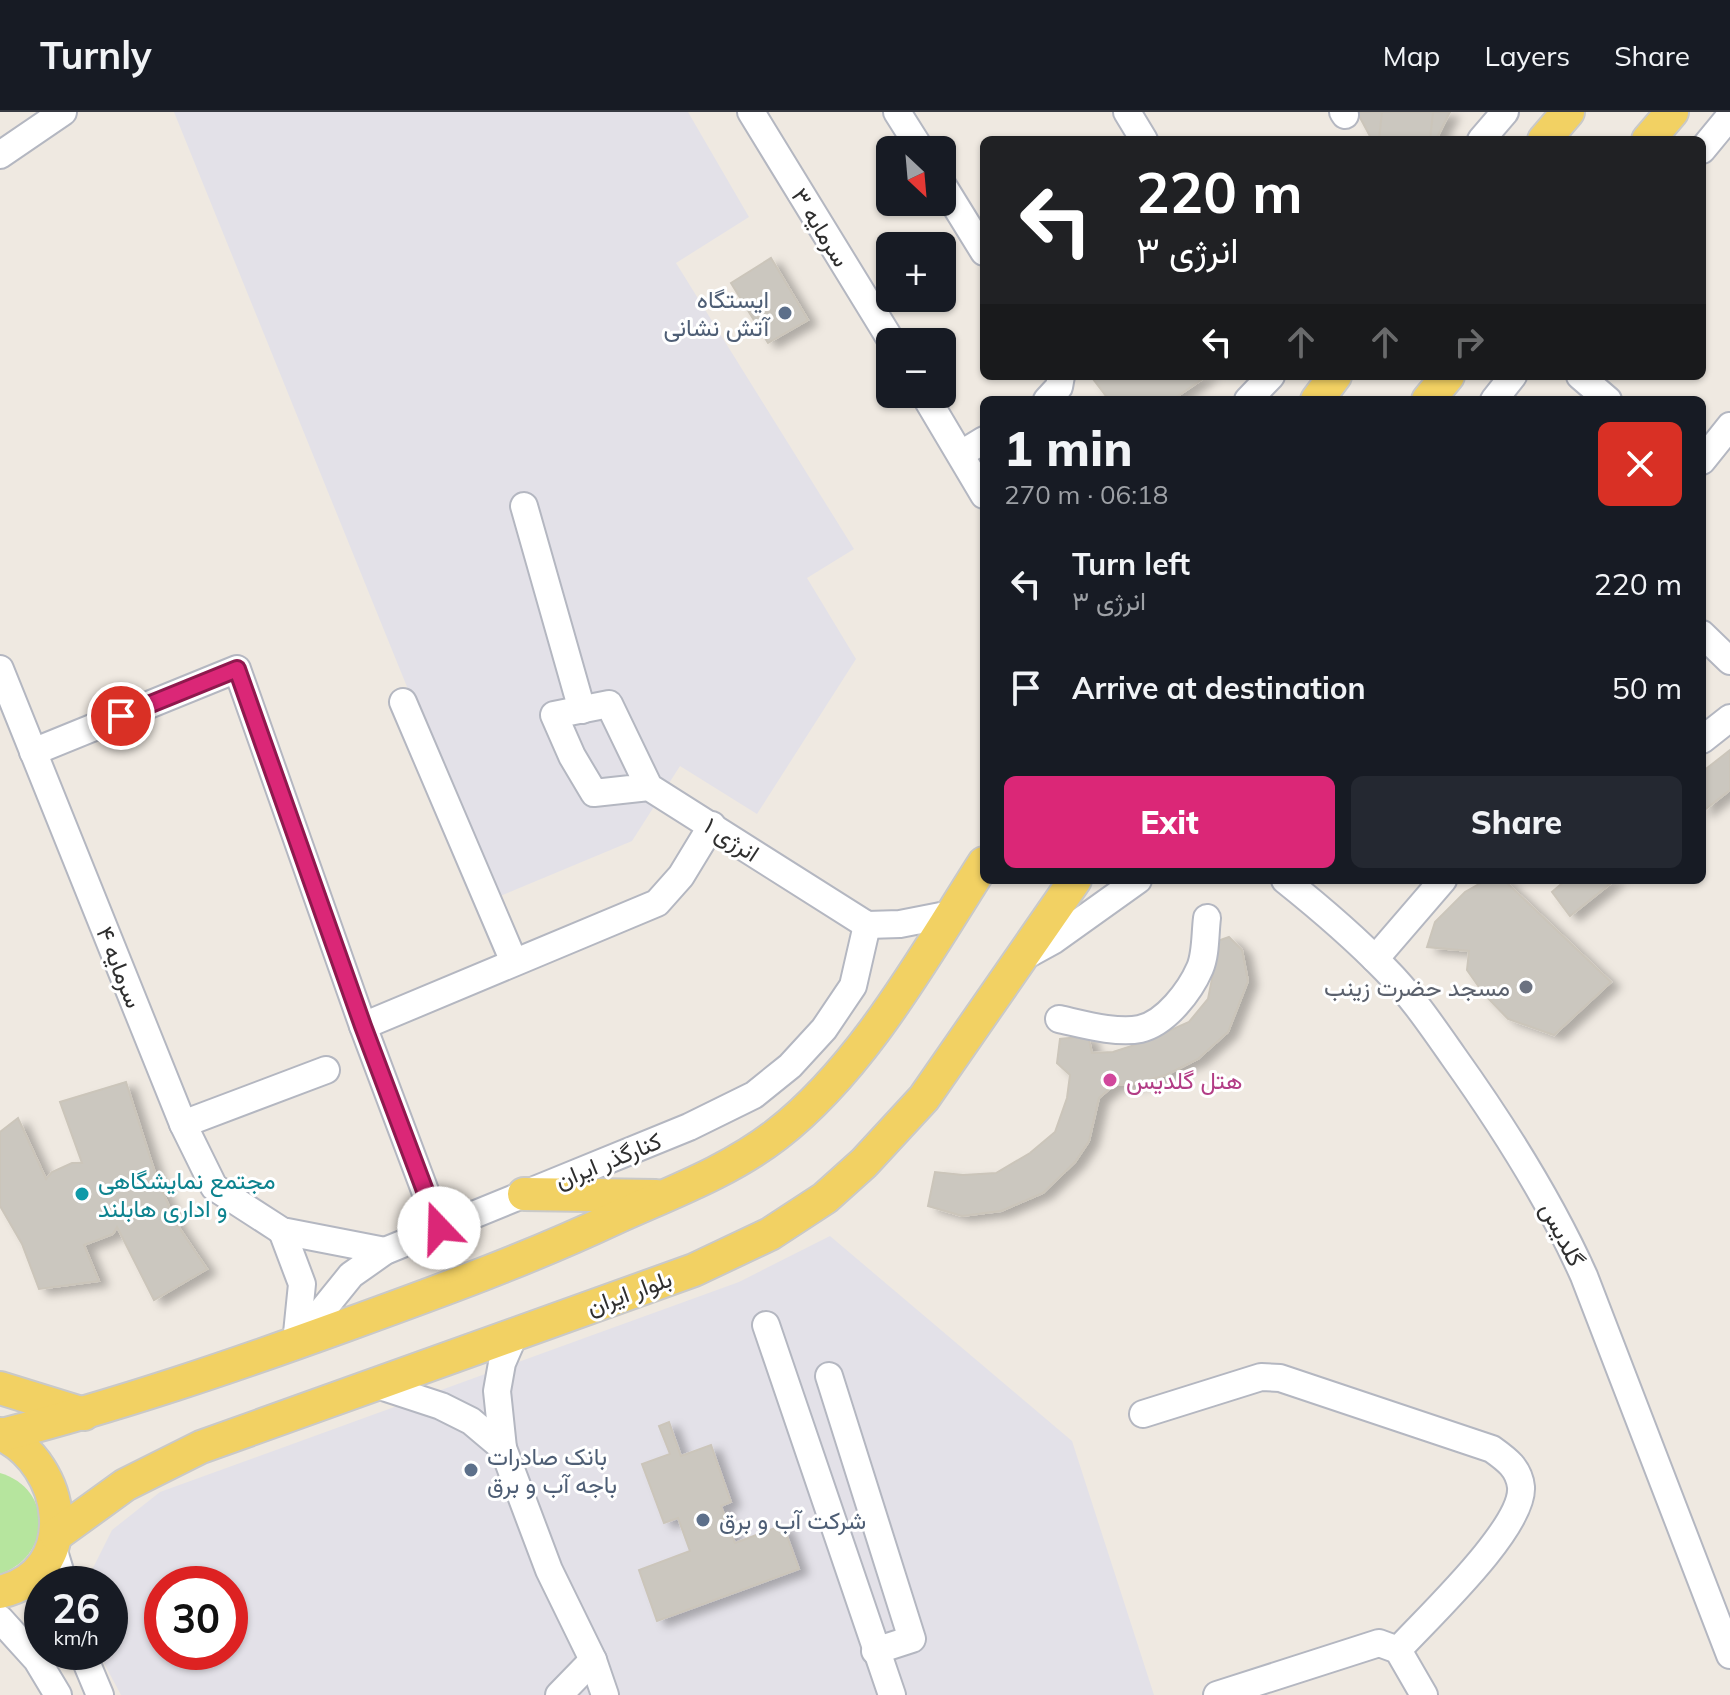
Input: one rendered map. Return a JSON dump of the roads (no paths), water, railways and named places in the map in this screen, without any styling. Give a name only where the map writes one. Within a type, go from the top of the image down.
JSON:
[{"type":"main road","points":[[1651,136],[1672,112]]},
{"type":"main road","points":[[1670,136],[1681,112]]},
{"type":"main road","points":[[1431,396],[1445,380]]},
{"type":"main road","points":[[1,1435],[84,1414],[296,1343],[565,1241],[736,1162],[777,1134],[809,1105],[868,1039],[980,869]]},
{"type":"main road","name":"بلوار ایران","points":[[0,1592],[28,1580],[47,1560],[54,1542],[125,1485],[201,1447],[694,1270],[770,1234],[825,1198],[864,1163],[924,1098],[1072,884]]},
{"type":"main road","points":[[524,1194],[663,1196]]},
{"type":"main road","points":[[0,1388],[84,1414]]},
{"type":"main road","points":[[1,1435],[25,1449],[40,1471],[55,1508],[54,1542]]},
{"type":"street","points":[[0,155],[63,112]]},
{"type":"street","name":"سرمایه ۳","points":[[751,112],[883,328]]},
{"type":"street","points":[[897,112],[912,136]]},
{"type":"street","points":[[1127,112],[1142,136]]},
{"type":"street","points":[[1484,136],[1505,112]]},
{"type":"street","points":[[1706,145],[1730,116]]},
{"type":"street","points":[[956,207],[980,246]]},
{"type":"street","points":[[1497,396],[1510,380]]},
{"type":"street","points":[[1585,380],[1603,396]]},
{"type":"street","points":[[933,408],[980,488]]},
{"type":"street","points":[[1706,456],[1730,426]]},
{"type":"street","points":[[961,454],[980,442]]},
{"type":"street","points":[[524,506],[582,710]]},
{"type":"street","points":[[1706,638],[1730,661]]},
{"type":"street","name":"سرمایه ۴","points":[[0,669],[183,1124],[214,1187],[282,1231]]},
{"type":"street","points":[[33,752],[237,669],[363,1026],[439,1228]]},
{"type":"street","points":[[403,702],[514,962]]},
{"type":"street","points":[[609,704],[649,787],[594,793],[572,756],[554,715],[582,710],[609,704]]},
{"type":"street","points":[[1706,737],[1730,718]]},
{"type":"street","name":"انرژی ۱","points":[[649,787],[867,925]]},
{"type":"street","points":[[363,1026],[657,903],[681,876],[712,825]]},
{"type":"street","points":[[1020,959],[1054,940],[1132,884]]},
{"type":"street","name":"گلدیس","points":[[1290,884],[1337,922],[1375,959],[1425,1016],[1471,1081],[1558,1219],[1584,1276],[1730,1655]]},
{"type":"street","points":[[1375,959],[1420,891]]},
{"type":"street","points":[[867,925],[900,924],[951,914]]},
{"type":"street","points":[[1059,1019],[1102,1028],[1140,1029],[1162,1018],[1184,995],[1201,966],[1207,918]]},
{"type":"street","name":"کنارگذر ایران","points":[[296,1343],[351,1275],[385,1251],[689,1127],[754,1095],[790,1066],[824,1029],[853,986],[867,925]]},
{"type":"street","points":[[183,1124],[326,1070]]},
{"type":"street","points":[[282,1231],[385,1251]]},
{"type":"street","points":[[282,1231],[302,1284],[296,1343]]},
{"type":"street","points":[[766,1325],[892,1695]]},
{"type":"street","points":[[515,1333],[502,1363],[497,1391],[503,1448],[549,1570],[593,1660],[605,1695]]},
{"type":"street","points":[[829,1376],[912,1639],[875,1651]]},
{"type":"street","points":[[1143,1414],[1261,1377],[1280,1378],[1492,1449],[1512,1463],[1521,1488],[1516,1512],[1503,1535],[1398,1650]]},
{"type":"street","points":[[374,1384],[441,1406],[471,1421],[503,1448]]},
{"type":"street","points":[[54,1542],[60,1566]]},
{"type":"street","points":[[850,1573],[886,1561]]},
{"type":"street","points":[[0,1619],[37,1660],[58,1695]]},
{"type":"street","points":[[1217,1695],[1379,1643],[1398,1650],[1424,1695]]},
{"type":"street","points":[[559,1695],[593,1660]]},
{"type":"street","points":[[90,1670],[100,1695]]},
{"type":"place","name":"ایستگاه آتش نشانی","points":[[785,313]]},
{"type":"place","name":"مسجد حضرت زینب","points":[[1526,987]]},
{"type":"place","name":"هتل گلدیس","points":[[1110,1080]]},
{"type":"place","name":"مجتمع نمایشگاهی و اداری هابلند","points":[[82,1194]]},
{"type":"place","name":"بانک صادرات باجه آب و برق","points":[[471,1470]]},
{"type":"place","name":"شرکت آب و برق","points":[[703,1520]]}]
